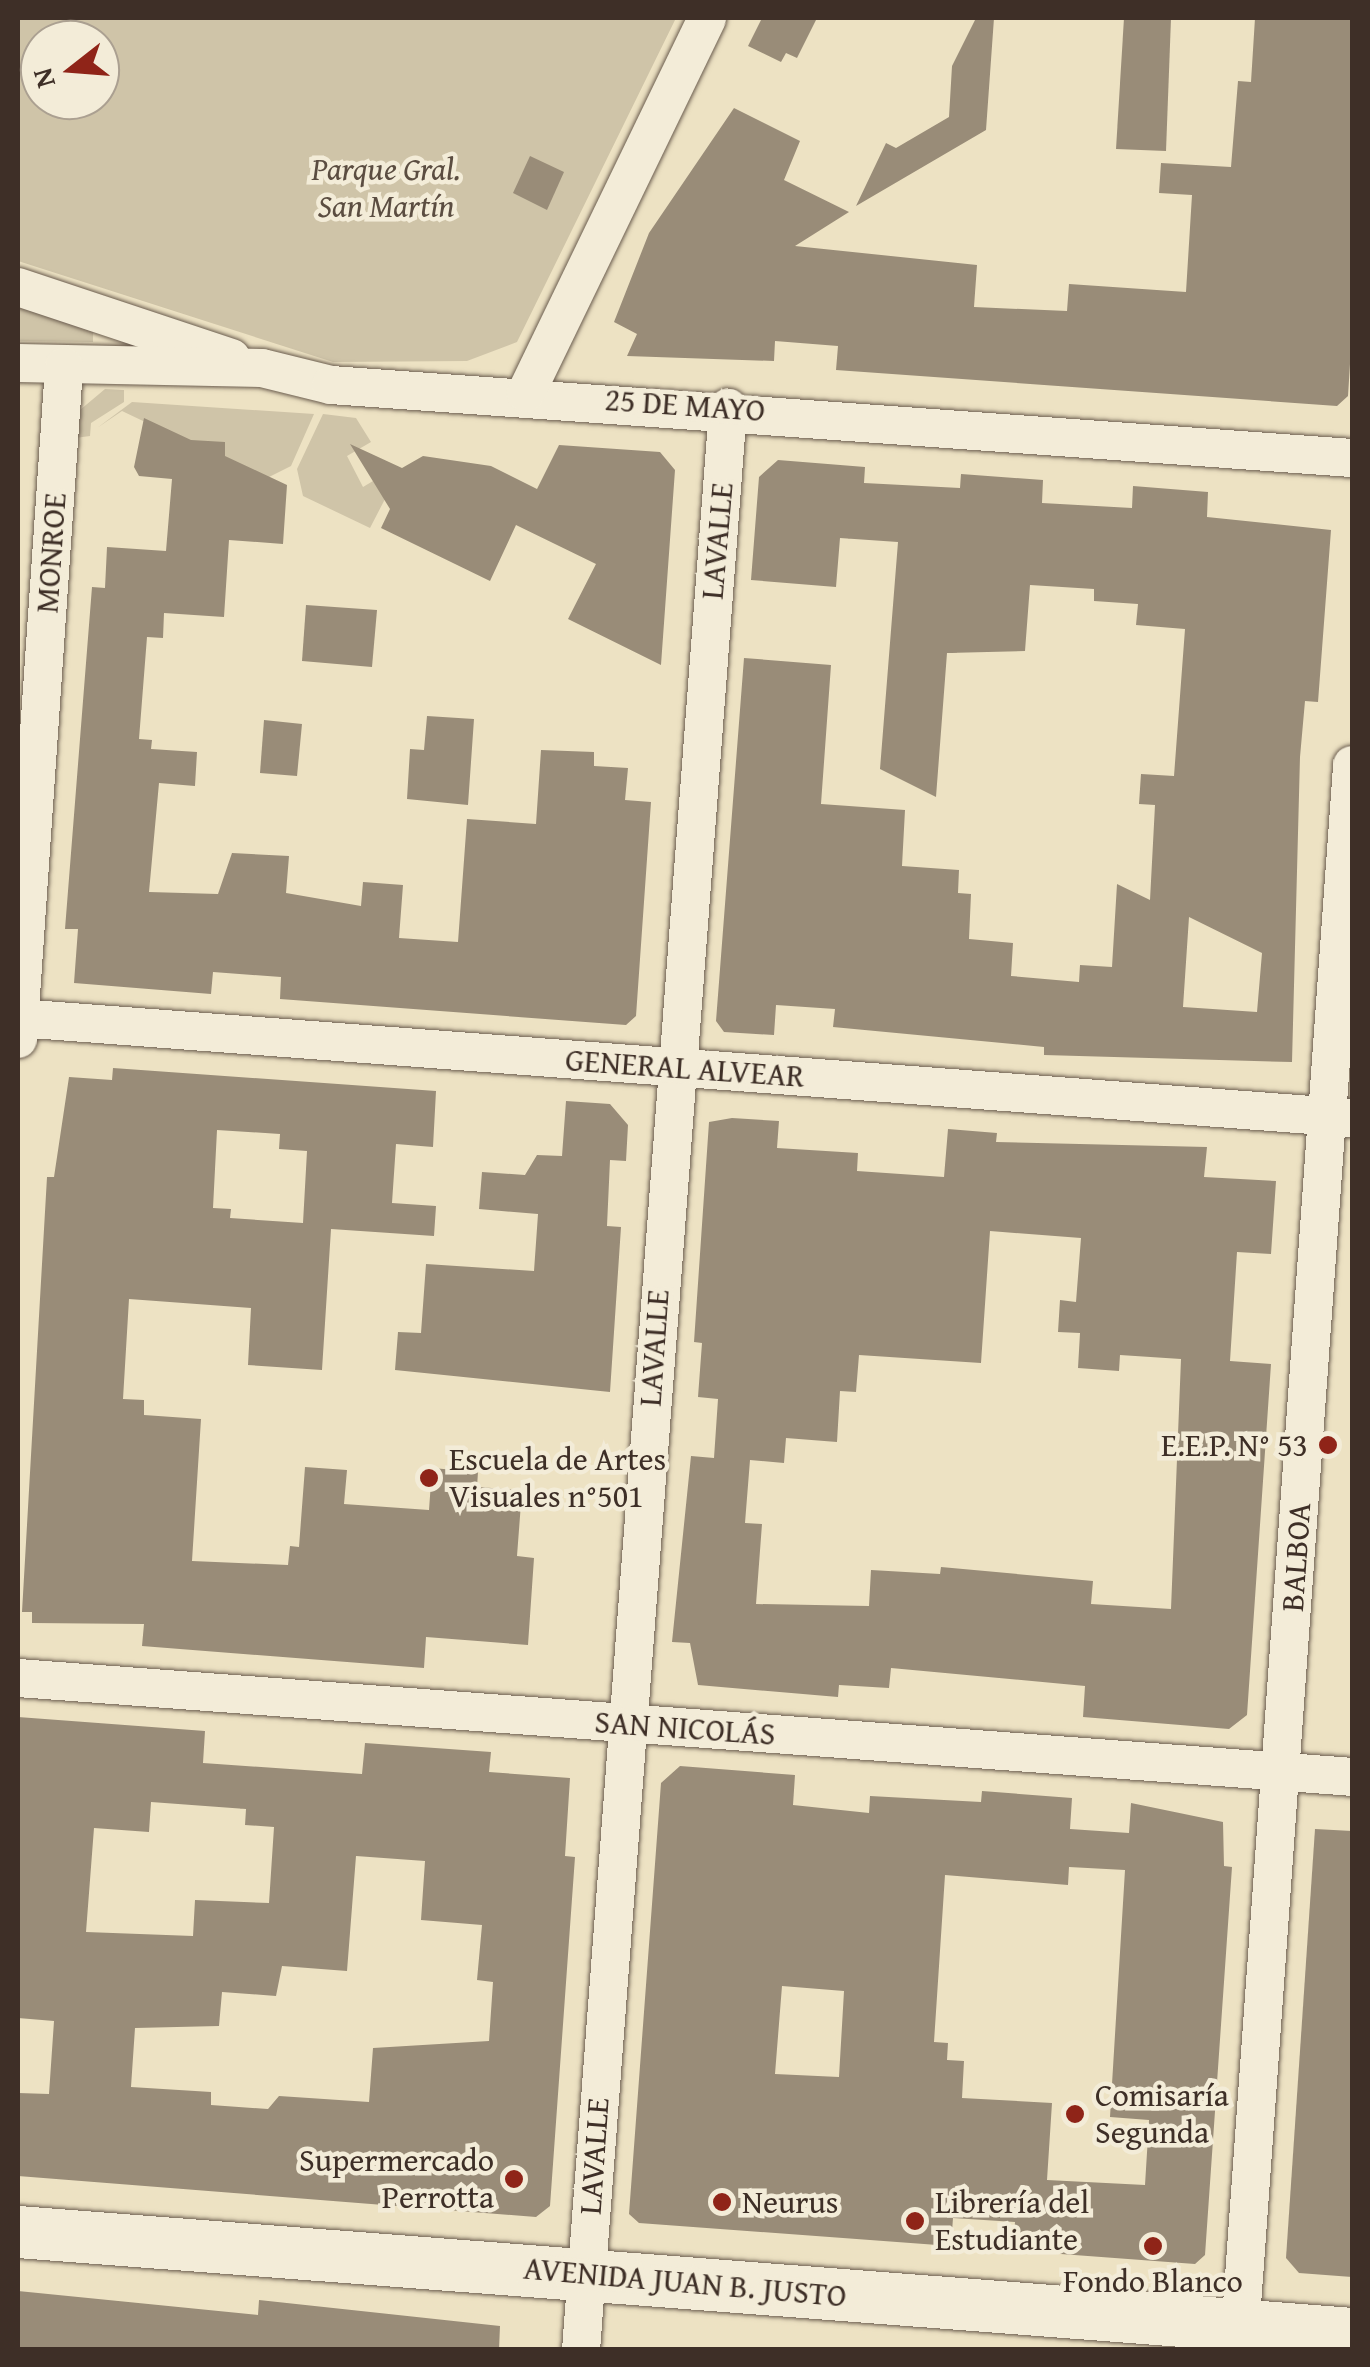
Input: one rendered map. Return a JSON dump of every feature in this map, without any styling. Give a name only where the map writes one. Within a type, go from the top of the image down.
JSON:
[{"type":"main road","name":"AVENIDA JUAN B. JUSTO","points":[[18,2232],[586,2274],[1240,2338],[1352,2334]]},
{"type":"street","points":[[526,394],[707,18]]},
{"type":"street","points":[[18,287],[262,368]]},
{"type":"street","name":"25 DE MAYO","points":[[18,363],[64,367],[262,368],[331,385],[728,408],[1352,458]]},
{"type":"street","name":"MONROE","points":[[18,1025],[64,367]]},
{"type":"street","name":"LAVALLE","points":[[581,2350],[674,1067],[728,408]]},
{"type":"street","name":"BALBOA","points":[[1240,2338],[1281,1772],[1339,1117],[1352,765]]},
{"type":"street","name":"GENERAL ALVEAR","points":[[18,1025],[674,1067],[1339,1117]]},
{"type":"street","name":"SAN NICOLÁS","points":[[18,1678],[1352,1777]]},
{"type":"green space","name":"Parque Gral. San Martín","points":[[18,18],[676,18],[517,342],[467,361],[333,362],[18,261]]},
{"type":"green space","points":[[18,306],[93,331],[93,342],[18,341]]},
{"type":"green space","points":[[105,389],[124,390],[124,402],[91,423],[90,436],[75,438],[80,410]]},
{"type":"green space","points":[[132,402],[314,414],[291,466],[265,479],[122,411],[97,428]]},
{"type":"green space","points":[[323,414],[356,418],[371,442],[347,456],[363,487],[373,481],[385,499],[370,528],[303,496],[297,469]]},
{"type":"building","points":[[762,18],[817,18],[797,58],[786,53],[781,62],[748,46]]},
{"type":"building","points":[[976,18],[994,18],[986,130],[856,206],[886,143],[896,148],[949,117],[952,66]]},
{"type":"building","points":[[1124,18],[1171,18],[1166,151],[1116,149]]},
{"type":"building","points":[[1255,18],[1352,18],[1352,332],[1348,396],[1337,406],[836,370],[838,346],[775,341],[774,361],[627,356],[637,334],[614,322],[649,233],[734,108],[800,141],[784,180],[849,212],[795,246],[977,265],[974,307],[1067,311],[1069,284],[1186,292],[1192,195],[1159,193],[1161,163],[1231,167],[1238,81],[1251,82]]},
{"type":"building","points":[[530,156],[564,172],[547,210],[513,193]]},
{"type":"building","points":[[144,418],[191,440],[225,442],[225,456],[287,485],[283,544],[229,540],[224,617],[164,613],[163,638],[147,637],[139,739],[152,740],[151,749],[197,752],[195,786],[159,783],[149,892],[218,894],[232,853],[289,856],[286,893],[361,906],[363,882],[403,885],[399,938],[458,942],[467,819],[536,824],[541,750],[594,752],[594,766],[628,768],[625,800],[651,802],[636,1016],[626,1025],[280,999],[281,977],[213,972],[211,994],[74,983],[78,929],[65,929],[92,587],[105,588],[107,547],[166,551],[172,479],[139,476],[134,467]]},
{"type":"building","points":[[350,444],[402,468],[423,456],[491,466],[537,489],[559,445],[660,452],[675,470],[661,665],[568,619],[596,564],[516,525],[490,581],[381,528],[390,509]]},
{"type":"building","points":[[778,460],[865,467],[864,483],[960,488],[961,474],[1043,480],[1042,503],[1132,508],[1133,486],[1208,492],[1207,517],[1331,530],[1318,702],[1305,701],[1300,757],[1292,1062],[1044,1055],[1044,1047],[833,1027],[835,1009],[776,1005],[774,1035],[724,1032],[716,1021],[744,658],[831,665],[821,804],[905,810],[902,866],[959,870],[958,893],[971,894],[969,939],[1013,943],[1011,976],[1079,982],[1080,965],[1112,967],[1117,884],[1150,900],[1155,805],[1139,804],[1141,774],[1174,776],[1185,629],[1136,625],[1138,604],[1094,601],[1094,589],[1030,585],[1025,651],[947,653],[936,797],[880,769],[898,542],[840,538],[836,587],[751,580],[759,477]],"holes":[[[1189,917],[1262,953],[1257,1012],[1183,1007]]]},
{"type":"building","points":[[306,605],[377,610],[372,667],[302,661]]},
{"type":"building","points":[[427,716],[474,719],[468,805],[407,799],[410,749],[424,750]]},
{"type":"building","points":[[264,720],[302,724],[297,776],[260,773]]},
{"type":"building","points":[[113,1068],[436,1091],[433,1147],[396,1144],[392,1203],[436,1206],[434,1236],[331,1229],[322,1370],[248,1365],[251,1308],[129,1299],[123,1399],[144,1400],[144,1415],[201,1419],[192,1561],[288,1565],[290,1546],[299,1547],[305,1467],[347,1470],[344,1504],[429,1510],[432,1468],[478,1472],[477,1487],[522,1490],[517,1556],[534,1558],[528,1645],[426,1637],[424,1668],[142,1646],[144,1624],[32,1623],[32,1612],[22,1612],[47,1177],[54,1177],[69,1077],[112,1080]],"holes":[[[217,1130],[280,1134],[279,1149],[307,1151],[303,1223],[230,1218],[231,1209],[213,1208]]]},
{"type":"building","points":[[566,1101],[610,1104],[628,1125],[626,1161],[610,1160],[607,1226],[621,1227],[610,1392],[395,1370],[398,1332],[421,1333],[426,1264],[534,1271],[538,1214],[479,1209],[482,1172],[525,1175],[537,1155],[562,1156]]},
{"type":"building","points":[[732,1118],[779,1121],[777,1148],[858,1153],[857,1171],[944,1177],[948,1129],[997,1133],[996,1142],[1207,1147],[1204,1177],[1276,1181],[1271,1254],[1237,1252],[1230,1361],[1271,1364],[1247,1715],[1229,1729],[1083,1717],[1085,1686],[891,1668],[889,1688],[839,1685],[838,1697],[698,1685],[690,1643],[672,1642],[691,1456],[714,1458],[718,1399],[698,1397],[702,1343],[694,1342],[709,1122]],"holes":[[[990,1231],[1081,1238],[1076,1302],[1060,1300],[1058,1332],[1080,1333],[1078,1368],[1119,1371],[1120,1355],[1181,1359],[1171,1609],[1091,1604],[1093,1581],[941,1567],[940,1574],[871,1570],[869,1606],[756,1604],[762,1524],[745,1523],[750,1460],[784,1463],[786,1438],[837,1442],[840,1391],[856,1392],[859,1355],[981,1363]]]},
{"type":"building","points":[[18,1717],[205,1731],[203,1763],[362,1774],[365,1743],[491,1752],[489,1772],[570,1778],[565,1856],[575,1857],[550,2206],[536,2217],[18,2176],[18,2093],[49,2094],[54,2021],[18,2018]],"holes":[[[151,1802],[246,1809],[245,1825],[274,1827],[269,1903],[195,1900],[193,1936],[86,1932],[94,1828],[149,1832]],[[356,1856],[425,1861],[421,1920],[482,1925],[477,1980],[493,1982],[489,2041],[373,2048],[369,2102],[279,2096],[268,2109],[211,2105],[211,2092],[131,2087],[135,2028],[219,2026],[222,1992],[276,1996],[282,1966],[347,1971]]]},
{"type":"building","points":[[680,1766],[795,1775],[793,1805],[869,1813],[870,1796],[981,1802],[982,1791],[1072,1798],[1070,1829],[1129,1833],[1131,1803],[1223,1822],[1224,1866],[1232,1867],[1205,2255],[1195,2264],[1061,2254],[1013,2245],[1015,2222],[953,2218],[951,2246],[639,2223],[629,2214],[661,1783]],"holes":[[[1069,1867],[1125,1870],[1110,2117],[1149,2120],[1145,2185],[1047,2180],[1052,2103],[962,2098],[964,2061],[947,2060],[948,2043],[934,2042],[945,1875],[1068,1885]],[[782,1986],[844,1991],[839,2077],[775,2074]]]},
{"type":"building","points":[[1315,1829],[1352,1831],[1352,2277],[1299,2273],[1286,2258]]},
{"type":"building","points":[[18,2291],[258,2315],[259,2300],[500,2326],[499,2350],[18,2350]]},
{"type":"place","name":"E.E.P. N° 53","points":[[1328,1445]]},
{"type":"place","name":"Escuela de Artes Visuales n°501","points":[[429,1478]]},
{"type":"place","name":"Comisaría Segunda","points":[[1075,2114]]},
{"type":"place","name":"Supermercado Perrotta","points":[[514,2179]]},
{"type":"place","name":"Neurus","points":[[722,2202]]},
{"type":"place","name":"Librería del Estudiante","points":[[915,2221]]},
{"type":"place","name":"Fondo Blanco","points":[[1153,2246]]}]
